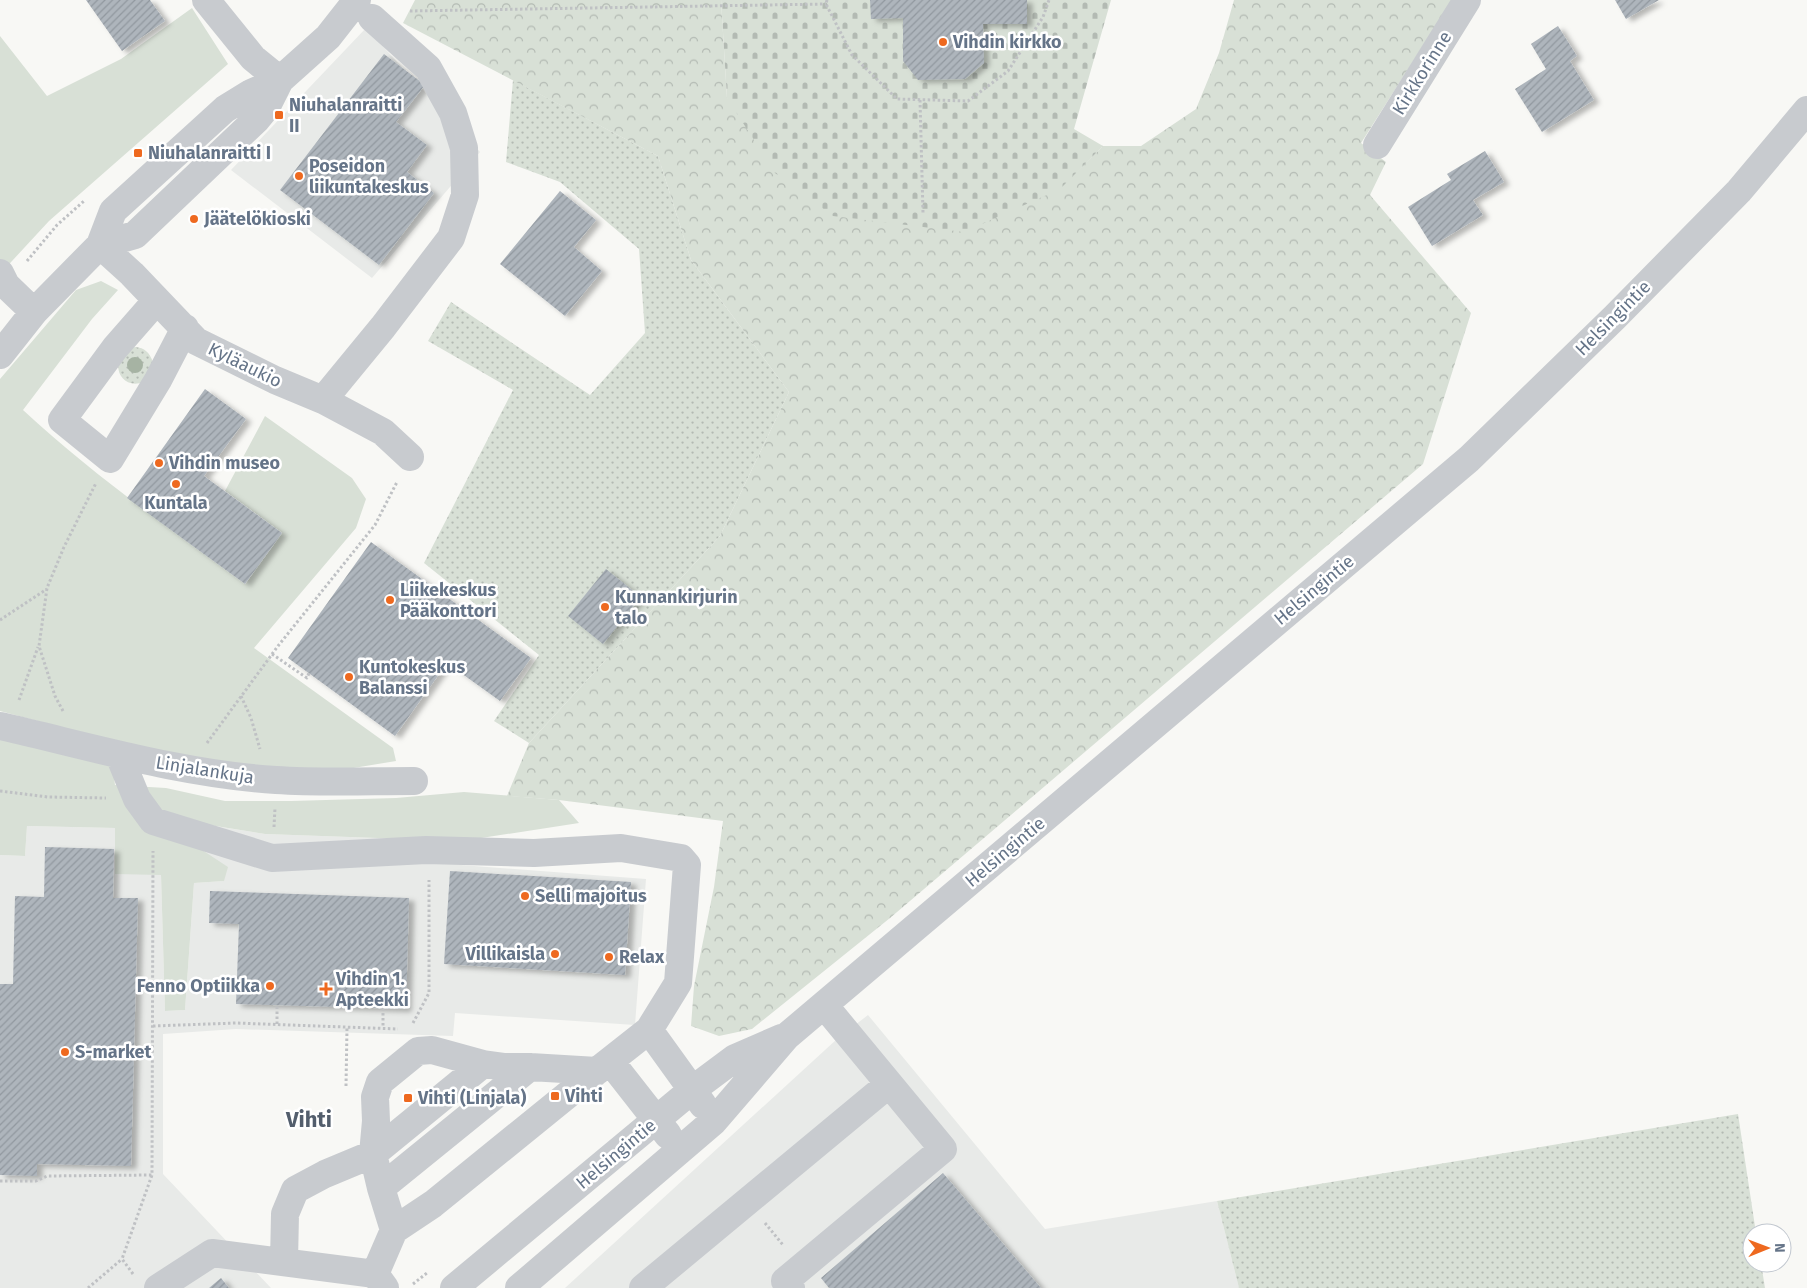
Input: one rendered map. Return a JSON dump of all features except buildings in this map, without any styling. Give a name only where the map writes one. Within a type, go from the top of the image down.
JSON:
[{"type":"street","name":"Kirkkorinne","points":[[1377,145],[1467,0]]},
{"type":"street","points":[[218,5],[253,58],[280,80]]},
{"type":"street","points":[[0,355],[34,312],[100,245],[135,234],[142,228],[257,119],[266,108],[280,80],[328,37],[364,9],[428,68],[453,113],[464,148],[465,195],[451,238],[383,327],[323,400]]},
{"type":"street","name":"Helsingintie","points":[[519,1288],[714,1120],[787,1036],[1468,459],[1615,317],[1739,191],[1807,110]]},
{"type":"street","name":"Kyläaukio","points":[[100,245],[196,341],[275,380],[323,400],[383,432],[410,457]]},
{"type":"street","points":[[0,272],[6,286],[34,312]]},
{"type":"street","points":[[157,300],[115,348],[62,420],[110,459],[158,380],[184,328]]},
{"type":"street","name":"Linjalankuja","points":[[0,726],[119,755],[193,770],[270,779],[414,781]]},
{"type":"street","points":[[119,755],[137,799],[153,821],[272,858],[426,850],[534,853],[621,848],[681,858],[688,865],[678,983],[649,1030],[433,1204],[394,1230]]},
{"type":"street","points":[[791,1288],[785,1281],[943,1149],[824,1005]]},
{"type":"street","points":[[649,1030],[714,1120]]},
{"type":"street","name":"Helsingintie","points":[[454,1288],[692,1090],[735,1058],[787,1036]]},
{"type":"street","points":[[148,1284],[212,1253],[284,1262],[380,1281],[394,1230],[373,1154],[376,1121],[375,1097],[380,1082],[418,1051],[432,1050],[483,1064],[505,1067],[604,1066],[656,1120],[680,1150]]},
{"type":"street","points":[[284,1262],[285,1214],[295,1190],[325,1174],[373,1154],[483,1064]]},
{"type":"street","points":[[381,1188],[530,1067]]},
{"type":"street","points":[[643,1288],[889,1084]]},
{"type":"path","points":[[364,9],[409,10],[826,2],[852,55],[897,99],[968,101],[1008,71],[1043,18],[1049,0]]},
{"type":"path","points":[[920,100],[923,213]]},
{"type":"path","points":[[193,770],[208,742],[272,654],[375,525],[410,457]]},
{"type":"path","points":[[80,746],[55,696],[39,646],[48,588],[64,547],[110,459]]},
{"type":"path","points":[[0,620],[48,588]]},
{"type":"path","points":[[272,654],[307,678],[309,674]]},
{"type":"path","points":[[241,696],[260,743],[270,779],[272,858]]},
{"type":"path","points":[[0,791],[48,797],[137,799]]},
{"type":"path","points":[[88,1288],[122,1259],[152,1175],[153,821]]},
{"type":"path","points":[[410,1029],[428,993],[429,879]]},
{"type":"path","points":[[277,1005],[277,1024]]},
{"type":"path","points":[[383,1008],[383,1028]]},
{"type":"path","points":[[153,1026],[236,1023],[401,1029]]},
{"type":"path","points":[[0,1181],[36,1181],[47,1176],[152,1175]]},
{"type":"path","points":[[122,1259],[148,1284]]},
{"type":"shaded area","points":[[366,28],[480,152],[372,278],[231,170]]},
{"type":"shaded area","points":[[202,824],[265,834],[462,841],[461,865],[646,879],[635,1025],[455,1013],[453,1036],[236,1029],[163,1034],[163,1174],[271,1288],[0,1288],[0,855],[25,856],[27,826],[115,828],[161,875],[165,1011],[185,1010],[194,883],[224,881],[196,846]]},
{"type":"shaded area","points":[[868,1015],[1045,1229],[1217,1201],[1239,1288],[565,1288],[837,1039]]},
{"type":"green space","points":[[415,0],[721,0],[727,98],[1059,189],[1103,146],[1141,146],[1196,109],[1219,53],[1234,0],[1452,0],[1361,143],[1386,162],[1370,195],[1471,313],[1423,464],[890,918],[752,1029],[719,1036],[691,1026],[694,986],[714,887],[723,821],[559,800],[507,796],[529,743],[720,536],[789,392],[691,260],[658,156],[403,23]]},
{"type":"green space","points":[[721,0],[1111,0],[1074,129],[1103,146],[1060,189],[964,232],[833,216],[775,173],[727,98]]},
{"type":"green space","points":[[192,8],[228,64],[49,221],[0,274],[0,36],[47,96],[121,59]]},
{"type":"green space","points":[[513,80],[658,156],[691,260],[789,392],[720,536],[529,743],[494,721],[539,655],[424,563],[513,390],[428,341],[451,302],[590,395],[645,333],[639,249],[560,182],[506,162]]},
{"type":"green space","points":[[101,281],[118,290],[92,319],[23,410],[49,434],[104,478],[245,584],[282,533],[225,491],[265,416],[352,478],[366,499],[356,528],[254,648],[393,748],[396,761],[317,774],[164,755],[0,711],[0,379],[76,290]]},
{"type":"green space","points":[[135,347],[146,351],[153,362],[144,382],[135,384],[127,382],[122,377],[118,364],[126,351]]},
{"type":"green space","points":[[0,737],[112,760],[115,785],[166,788],[225,801],[396,798],[464,792],[559,800],[579,823],[462,841],[265,834],[203,824],[196,846],[228,867],[224,881],[194,883],[185,1010],[165,1011],[161,875],[115,874],[115,828],[27,826],[25,856],[0,855]]},
{"type":"green space","points":[[1738,1114],[1754,1223],[1742,1223],[1742,1273],[1763,1273],[1765,1288],[1239,1288],[1217,1201]]},
{"type":"place","name":"Vihdin kirkko","points":[[943,42]]},
{"type":"place","name":"Niuhalanraitti II","points":[[279,115]]},
{"type":"place","name":"Niuhalanraitti I","points":[[138,153]]},
{"type":"place","name":"Poseidon liikuntakeskus","points":[[299,176]]},
{"type":"place","name":"Jäätelökioski","points":[[194,219]]},
{"type":"place","name":"Vihdin museo","points":[[159,463]]},
{"type":"place","name":"Kuntala","points":[[176,484]]},
{"type":"place","name":"Liikekeskus Pääkonttori","points":[[390,600]]},
{"type":"place","name":"Kunnankirjurin talo","points":[[605,607]]},
{"type":"place","name":"Kuntokeskus Balanssi","points":[[349,677]]},
{"type":"place","name":"Selli majoitus","points":[[525,896]]},
{"type":"place","name":"Villikaisla","points":[[555,954]]},
{"type":"place","name":"Relax","points":[[609,957]]},
{"type":"place","name":"Fenno Optiikka","points":[[270,986]]},
{"type":"place","name":"Vihdin 1. Apteekki","points":[[326,989]]},
{"type":"place","name":"S-market","points":[[65,1052]]},
{"type":"place","name":"Vihti","points":[[555,1096]]},
{"type":"place","name":"Vihti (Linjala)","points":[[408,1098]]},
{"type":"district","name":"Vihti","points":[[309,1119]]}]
